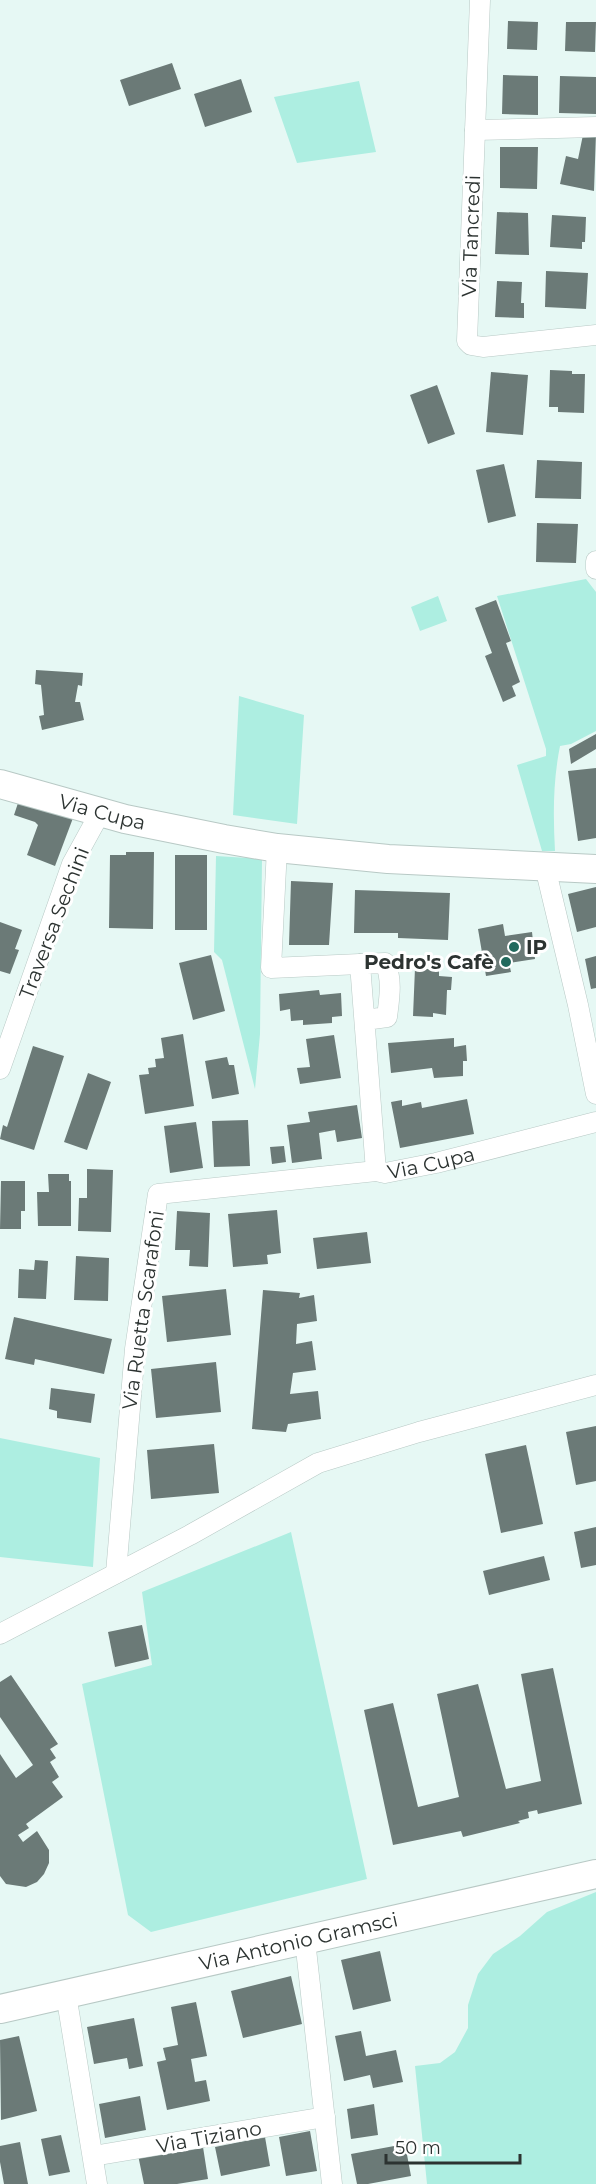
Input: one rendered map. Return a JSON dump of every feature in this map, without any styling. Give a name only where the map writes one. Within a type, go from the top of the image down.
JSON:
[{"type":"street","name":"Via Tancredi","points":[[480,0],[467,340],[471,345],[483,347],[596,335]]},
{"type":"street","points":[[475,130],[596,127]]},
{"type":"street","points":[[596,561],[596,568]]},
{"type":"street","name":"Via Cupa","points":[[0,784],[100,813],[276,848],[388,859],[596,869]]},
{"type":"street","name":"Traversa Sechini","points":[[0,1069],[72,864],[100,813]]},
{"type":"street","points":[[276,848],[271,968],[385,963],[388,969],[390,1000],[387,1017],[365,1020]]},
{"type":"street","points":[[544,867],[578,1005],[596,1094]]},
{"type":"street","name":"Via Cupa","points":[[360,964],[376,1171],[385,1173],[436,1164],[596,1122]]},
{"type":"street","name":"Via Ruetta Scarafoni","points":[[116,1573],[135,1349],[158,1194],[376,1171]]},
{"type":"street","points":[[0,1634],[190,1535],[318,1463],[419,1432],[596,1385]]},
{"type":"street","name":"Via Antonio Gramsci","points":[[0,2008],[596,1874]]},
{"type":"street","points":[[305,1940],[332,2184]]},
{"type":"street","points":[[66,1995],[97,2184]]},
{"type":"street","name":"Via Tiziano","points":[[93,2156],[325,2117]]},
{"type":"green space","points":[[359,81],[376,152],[297,163],[274,97]]},
{"type":"green space","points":[[586,579],[596,592],[596,731],[571,744],[560,746],[554,798],[555,851],[542,851],[517,765],[546,756],[546,749],[497,596]]},
{"type":"green space","points":[[438,596],[447,621],[420,631],[411,607]]},
{"type":"green space","points":[[239,696],[304,715],[297,824],[233,815]]},
{"type":"green space","points":[[216,856],[262,859],[260,1034],[255,1089],[222,960],[214,952]]},
{"type":"green space","points":[[0,1438],[100,1458],[93,1567],[0,1557]]},
{"type":"green space","points":[[291,1532],[367,1879],[151,1932],[128,1915],[82,1684],[152,1665],[142,1592]]},
{"type":"green space","points":[[596,1892],[596,2184],[427,2184],[415,2066],[440,2063],[455,2052],[468,2028],[468,2005],[478,1974],[493,1954],[520,1936],[547,1912]]},
{"type":"building","points":[[508,21],[538,22],[537,50],[507,49]]},
{"type":"building","points":[[566,22],[596,22],[595,52],[565,51]]},
{"type":"building","points":[[172,63],[181,89],[129,106],[120,80]]},
{"type":"building","points":[[503,75],[538,76],[538,115],[502,114]]},
{"type":"building","points":[[560,76],[596,77],[596,114],[559,113]]},
{"type":"building","points":[[241,79],[252,112],[205,127],[194,94]]},
{"type":"building","points":[[584,130],[596,133],[594,191],[560,184],[566,156],[578,159]]},
{"type":"building","points":[[500,147],[538,147],[537,189],[500,188]]},
{"type":"building","points":[[497,212],[528,213],[529,255],[495,254]]},
{"type":"building","points":[[552,215],[586,217],[585,242],[582,242],[582,249],[550,247]]},
{"type":"building","points":[[546,271],[588,273],[586,309],[545,307]]},
{"type":"building","points":[[497,281],[522,282],[521,303],[524,303],[524,318],[495,317]]},
{"type":"building","points":[[550,370],[585,374],[584,413],[558,412],[558,407],[549,407]]},
{"type":"building","points":[[491,372],[528,375],[523,435],[486,432]]},
{"type":"building","points":[[437,385],[455,434],[428,444],[410,395]]},
{"type":"building","points":[[537,460],[582,462],[581,499],[535,498]]},
{"type":"building","points":[[504,464],[516,516],[488,523],[476,470]]},
{"type":"building","points":[[537,523],[578,524],[576,563],[536,562]]},
{"type":"building","points":[[496,600],[511,641],[506,643],[520,682],[512,686],[516,696],[503,702],[485,656],[492,653],[475,608]]},
{"type":"building","points":[[36,670],[83,673],[82,686],[78,685],[75,702],[80,702],[84,720],[42,730],[39,716],[44,715],[41,685],[35,684]]},
{"type":"building","points":[[596,734],[596,749],[571,764],[569,749]]},
{"type":"building","points":[[596,768],[596,838],[578,841],[568,771]]},
{"type":"building","points":[[19,800],[73,818],[55,866],[27,855],[38,825],[14,815]]},
{"type":"building","points":[[126,852],[154,852],[153,929],[109,928],[110,855],[126,855]]},
{"type":"building","points":[[175,855],[207,855],[207,930],[175,930]]},
{"type":"building","points":[[291,881],[333,883],[329,945],[289,945]]},
{"type":"building","points":[[596,887],[596,927],[577,932],[568,894]]},
{"type":"building","points":[[355,890],[450,893],[448,940],[398,938],[398,933],[354,933]]},
{"type":"building","points":[[0,922],[22,930],[15,949],[19,950],[10,974],[0,971]]},
{"type":"building","points":[[503,924],[505,936],[532,932],[535,959],[509,963],[511,972],[486,976],[478,929]]},
{"type":"building","points":[[211,955],[225,1011],[193,1020],[179,963]]},
{"type":"building","points":[[596,956],[596,988],[591,989],[585,959]]},
{"type":"building","points":[[415,968],[439,970],[439,976],[452,977],[451,990],[447,990],[446,1015],[433,1013],[433,1017],[413,1016]]},
{"type":"building","points":[[319,990],[320,995],[341,993],[342,1016],[332,1017],[332,1023],[303,1025],[303,1020],[291,1021],[290,1009],[280,1011],[279,994]]},
{"type":"building","points":[[183,1034],[194,1106],[145,1114],[139,1075],[149,1074],[148,1068],[156,1067],[155,1059],[164,1058],[161,1038]]},
{"type":"building","points":[[334,1035],[341,1078],[300,1084],[297,1068],[310,1067],[306,1039]]},
{"type":"building","points":[[454,1038],[454,1047],[466,1045],[467,1061],[463,1061],[463,1076],[434,1078],[432,1068],[391,1073],[388,1043]]},
{"type":"building","points":[[33,1046],[64,1056],[34,1150],[0,1139],[3,1125],[7,1127]]},
{"type":"building","points":[[227,1057],[229,1065],[234,1065],[239,1094],[212,1099],[205,1061]]},
{"type":"building","points":[[88,1073],[111,1082],[87,1150],[64,1142]]},
{"type":"building","points":[[467,1099],[474,1134],[400,1148],[391,1102],[402,1100],[402,1106],[421,1102],[422,1108]]},
{"type":"building","points":[[357,1105],[362,1138],[337,1142],[335,1130],[319,1133],[322,1159],[292,1163],[287,1125],[310,1122],[308,1112]]},
{"type":"building","points":[[248,1120],[250,1166],[214,1167],[212,1121]]},
{"type":"building","points":[[196,1122],[203,1168],[170,1173],[164,1126]]},
{"type":"building","points":[[284,1146],[286,1162],[272,1164],[270,1147]]},
{"type":"building","points":[[87,1169],[113,1170],[111,1232],[78,1231],[79,1198],[87,1198]]},
{"type":"building","points":[[48,1174],[69,1174],[71,1226],[38,1226],[37,1192],[49,1192]]},
{"type":"building","points":[[1,1181],[25,1181],[25,1211],[21,1211],[21,1229],[0,1229]]},
{"type":"building","points":[[277,1210],[281,1253],[267,1255],[268,1264],[233,1267],[228,1214]]},
{"type":"building","points":[[177,1211],[210,1213],[208,1267],[189,1266],[190,1250],[175,1250]]},
{"type":"building","points":[[367,1232],[371,1263],[317,1269],[313,1238]]},
{"type":"building","points":[[76,1256],[109,1258],[108,1301],[74,1300]]},
{"type":"building","points":[[35,1260],[48,1261],[46,1299],[18,1298],[19,1269],[34,1270]]},
{"type":"building","points":[[226,1289],[231,1335],[167,1342],[162,1296]]},
{"type":"building","points":[[263,1290],[300,1293],[299,1298],[314,1295],[317,1321],[297,1324],[296,1344],[312,1341],[316,1370],[293,1373],[290,1394],[318,1391],[321,1419],[288,1424],[286,1432],[252,1429]]},
{"type":"building","points":[[14,1317],[112,1339],[104,1374],[35,1359],[34,1365],[5,1359]]},
{"type":"building","points":[[216,1362],[221,1412],[156,1418],[151,1369]]},
{"type":"building","points":[[51,1388],[95,1394],[91,1423],[57,1418],[57,1411],[49,1409]]},
{"type":"building","points":[[596,1426],[596,1481],[576,1485],[566,1432]]},
{"type":"building","points":[[214,1444],[219,1493],[151,1499],[147,1450]]},
{"type":"building","points":[[526,1445],[543,1524],[501,1533],[485,1454]]},
{"type":"building","points":[[596,1527],[596,1565],[581,1568],[574,1532]]},
{"type":"building","points":[[544,1556],[550,1580],[489,1595],[483,1571]]},
{"type":"building","points":[[142,1625],[149,1659],[115,1667],[108,1632]]},
{"type":"building","points":[[553,1668],[582,1804],[538,1814],[537,1810],[528,1812],[529,1818],[518,1821],[520,1823],[463,1837],[461,1831],[393,1845],[364,1710],[393,1703],[418,1807],[459,1797],[437,1694],[478,1684],[506,1789],[541,1781],[521,1674]]},
{"type":"building","points":[[11,1675],[58,1744],[50,1749],[56,1758],[50,1762],[59,1777],[52,1782],[63,1797],[26,1824],[29,1828],[18,1835],[23,1842],[37,1831],[49,1850],[49,1863],[44,1874],[37,1882],[26,1887],[6,1884],[0,1876],[0,1754],[16,1778],[33,1765],[0,1717],[0,1682]]},
{"type":"building","points":[[380,1951],[391,2001],[353,2010],[341,1960]]},
{"type":"building","points":[[291,1976],[302,2024],[243,2038],[231,1991]]},
{"type":"building","points":[[196,2002],[207,2056],[191,2059],[195,2082],[206,2080],[210,2101],[167,2110],[157,2062],[166,2060],[163,2048],[178,2045],[171,2007]]},
{"type":"building","points":[[134,2018],[143,2066],[129,2069],[127,2058],[94,2064],[87,2027]]},
{"type":"building","points":[[361,2031],[366,2056],[396,2050],[403,2082],[373,2088],[370,2075],[344,2081],[335,2036]]},
{"type":"building","points":[[19,2036],[37,2111],[1,2120],[0,2040]]},
{"type":"building","points":[[140,2096],[146,2130],[105,2138],[99,2104]]},
{"type":"building","points":[[374,2104],[378,2135],[351,2139],[347,2109]]},
{"type":"building","points":[[310,2131],[317,2171],[286,2176],[279,2137]]},
{"type":"building","points":[[61,2135],[70,2172],[49,2176],[41,2139]]},
{"type":"building","points":[[265,2137],[270,2166],[221,2176],[215,2147]]},
{"type":"building","points":[[20,2142],[28,2184],[4,2184],[0,2146]]},
{"type":"building","points":[[405,2144],[411,2176],[357,2184],[351,2154]]},
{"type":"building","points":[[203,2147],[208,2179],[177,2184],[144,2184],[138,2155]]},
{"type":"place","name":"IP","points":[[514,947]]},
{"type":"place","name":"Pedro's Cafè","points":[[506,962]]}]
